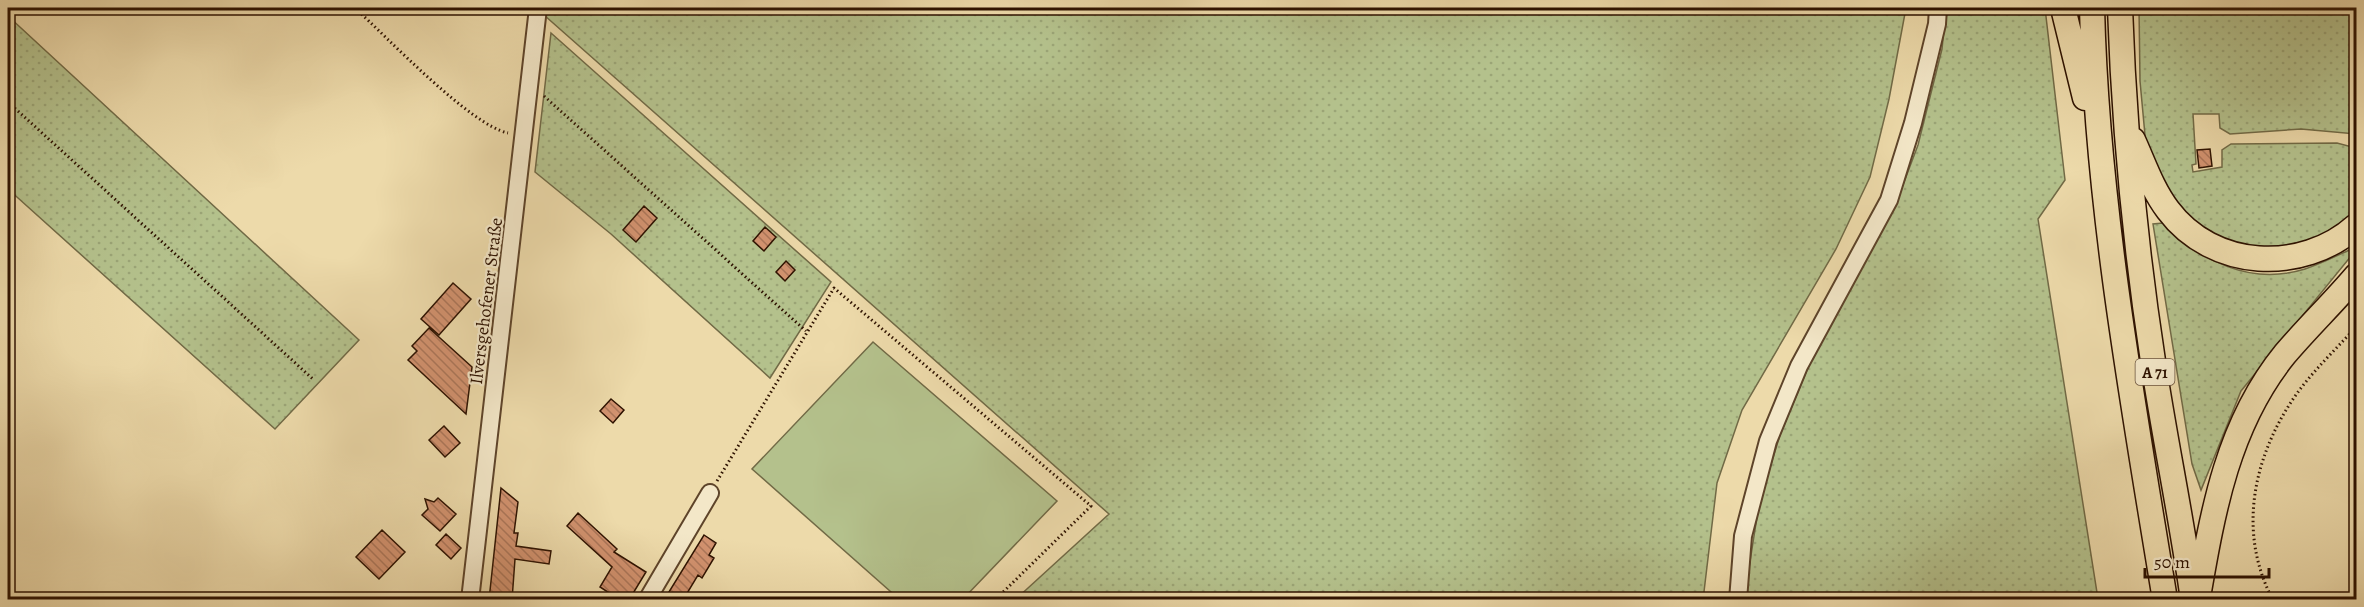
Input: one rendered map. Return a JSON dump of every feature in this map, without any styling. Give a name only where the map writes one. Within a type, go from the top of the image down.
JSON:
[{"type":"highway","points":[[2062,8],[2099,158]]},
{"type":"highway","name":"A 71","points":[[2092,8],[2099,158],[2116,296],[2165,600]]},
{"type":"highway","name":"A 71","points":[[2120,8],[2124,121],[2153,360],[2193,600]]},
{"type":"highway","points":[[2124,121],[2159,197],[2186,230],[2206,244],[2237,256],[2269,260],[2306,255],[2343,237],[2356,226]]},
{"type":"highway","points":[[2198,600],[2215,503],[2238,431],[2285,355],[2356,276]]},
{"type":"street","name":"Ilversgehofener Straße","points":[[470,600],[538,8]]},
{"type":"street","points":[[1738,600],[1743,536],[1768,441],[1799,366],[1889,200],[1913,123],[1937,24],[1938,8]]},
{"type":"street","points":[[647,600],[710,493]]},
{"type":"path","points":[[355,8],[423,72],[474,114],[503,132],[523,136]]},
{"type":"path","points":[[544,96],[806,331]]},
{"type":"path","points":[[8,102],[314,380]]},
{"type":"path","points":[[710,493],[834,288],[1091,506],[995,600]]},
{"type":"path","points":[[2273,600],[2255,550],[2251,515],[2260,470],[2276,428],[2299,392],[2356,327]]},
{"type":"green space","points":[[545,8],[1906,8],[1889,99],[1870,177],[1836,249],[1742,410],[1717,483],[1703,600],[1016,599],[1109,514],[544,15]]},
{"type":"green space","points":[[1946,8],[2045,8],[2065,180],[2038,219],[2098,599],[1744,600],[1759,504],[1780,435],[1810,363],[1895,206],[1918,145],[1942,49]]},
{"type":"green space","points":[[2139,8],[2356,8],[2356,134],[2301,129],[2230,134],[2220,128],[2219,114],[2193,114],[2196,164],[2192,165],[2193,172],[2222,167],[2222,150],[2231,144],[2337,143],[2356,148],[2356,216],[2296,249],[2243,250],[2192,222],[2162,190],[2146,146],[2140,81]]},
{"type":"green space","points":[[8,16],[359,340],[275,429],[8,189]]},
{"type":"green space","points":[[551,33],[831,282],[770,378],[611,234],[535,172]]},
{"type":"green space","points":[[2163,223],[2193,249],[2228,267],[2246,272],[2285,273],[2305,269],[2356,247],[2356,250],[2241,391],[2201,490],[2192,464],[2153,224]]},
{"type":"green space","points":[[873,342],[1057,501],[963,599],[899,599],[752,469]]},
{"type":"building","points":[[2210,149],[2212,166],[2199,168],[2197,150]]},
{"type":"building","points":[[644,206],[657,218],[636,242],[623,230]]},
{"type":"building","points":[[765,227],[776,237],[764,251],[753,241]]},
{"type":"building","points":[[786,261],[795,270],[785,281],[776,272]]},
{"type":"building","points":[[453,283],[471,299],[439,335],[421,319]]},
{"type":"building","points":[[429,328],[472,367],[466,414],[408,360],[417,351],[412,346]]},
{"type":"building","points":[[611,399],[624,410],[613,423],[600,411]]},
{"type":"building","points":[[444,426],[460,443],[445,457],[429,440]]},
{"type":"building","points":[[501,488],[518,502],[514,533],[518,533],[516,546],[551,551],[549,564],[515,559],[512,600],[489,600]]},
{"type":"building","points":[[438,498],[456,514],[440,531],[422,515],[428,509],[425,499],[434,502]]},
{"type":"building","points":[[578,513],[617,549],[614,552],[646,572],[629,600],[620,600],[600,587],[612,567],[567,526]]},
{"type":"building","points":[[382,530],[405,552],[379,579],[356,557]]},
{"type":"building","points":[[446,534],[461,548],[451,559],[436,545]]},
{"type":"building","points":[[704,535],[716,543],[709,555],[714,558],[702,578],[698,575],[683,600],[664,600]]}]
